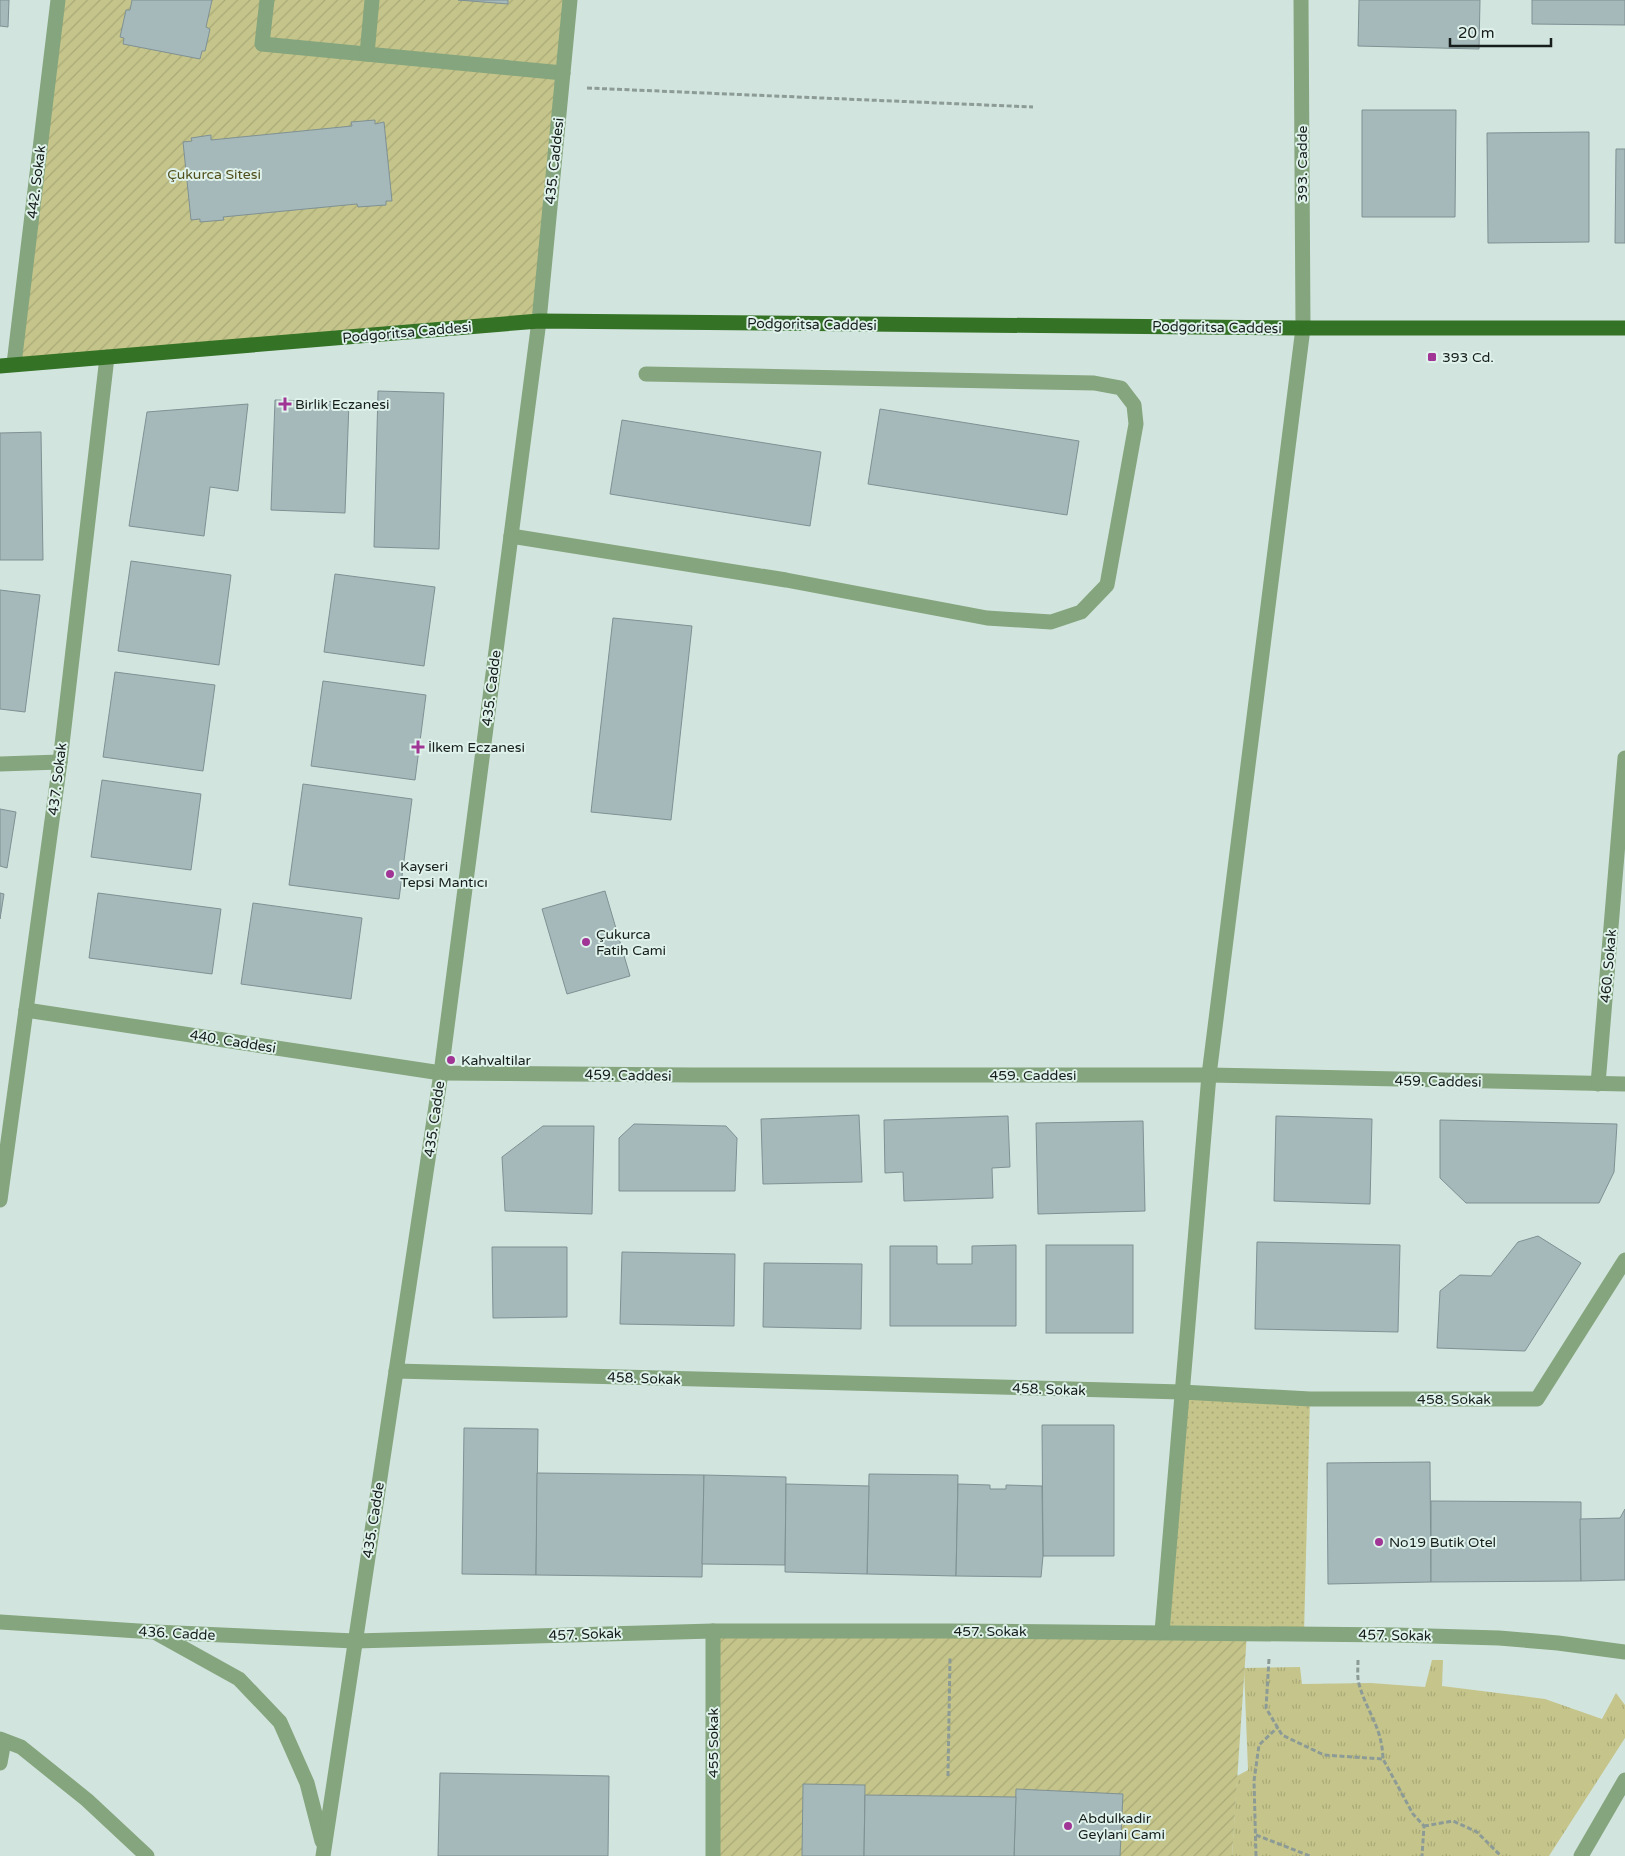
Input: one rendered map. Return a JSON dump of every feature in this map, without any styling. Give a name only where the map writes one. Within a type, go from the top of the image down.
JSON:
[{"type":"main road","name":"Podgoritsa Caddesi","points":[[7,365],[539,321],[1304,328],[1625,328]]},
{"type":"street","name":"442. Sokak","points":[[7,365],[58,0]]},
{"type":"street","points":[[267,0],[262,44],[367,54],[562,80]]},
{"type":"street","points":[[367,54],[372,0]]},
{"type":"street","name":"435. Caddesi","points":[[539,321],[570,0]]},
{"type":"street","name":"393. Cadde","points":[[1162,1632],[1209,1075],[1304,328],[1301,0]]},
{"type":"street","name":"435. Cadde","points":[[323,1853],[441,1073],[539,321]]},
{"type":"street","name":"437. Sokak","points":[[0,1200],[60,762],[107,357]]},
{"type":"street","points":[[511,536],[786,580],[996,618],[1051,622],[1081,612],[1107,585],[1136,424],[1134,405],[1121,388],[1094,384],[646,374]]},
{"type":"street","name":"460. Sokak","points":[[1598,1084],[1625,758]]},
{"type":"street","points":[[0,764],[60,762]]},
{"type":"street","name":"440. Caddesi","points":[[26,1010],[441,1073]]},
{"type":"street","name":"459. Caddesi","points":[[441,1073],[691,1076],[1209,1075],[1625,1084]]},
{"type":"street","name":"458. Sokak","points":[[396,1371],[1182,1392],[1310,1399],[1537,1399],[1625,1260]]},
{"type":"street","name":"436. Cadde","points":[[0,1622],[154,1632],[355,1641]]},
{"type":"street","name":"457. Sokak","points":[[355,1641],[713,1630],[951,1630],[1356,1634],[1499,1638],[1558,1643],[1625,1652]]},
{"type":"street","name":"455 Sokak","points":[[713,1630],[713,1856]]},
{"type":"street","points":[[154,1632],[239,1679],[280,1722],[307,1783],[323,1853]]},
{"type":"street","points":[[0,1763],[2,1740],[20,1747],[87,1800],[147,1856]]},
{"type":"street","points":[[1580,1856],[1625,1780]]},
{"type":"path","points":[[562,80],[1034,107]]},
{"type":"path","points":[[948,1776],[951,1630]]},
{"type":"path","points":[[1270,1634],[1266,1708],[1282,1734],[1324,1755],[1383,1759]]},
{"type":"path","points":[[1356,1634],[1359,1683],[1378,1727],[1383,1759],[1413,1814],[1424,1826],[1422,1856]]},
{"type":"path","points":[[1256,1856],[1254,1781],[1259,1745],[1278,1727]]},
{"type":"path","points":[[1424,1826],[1453,1821],[1478,1832],[1501,1856]]},
{"type":"path","points":[[1256,1835],[1310,1856]]},
{"type":"green space","name":"Çukurca Sitesi","points":[[58,0],[570,0],[539,321],[14,364]]},
{"type":"green space","points":[[1182,1392],[1310,1399],[1304,1634],[1162,1632]]},
{"type":"green space","points":[[713,1631],[1247,1633],[1232,1856],[713,1856]]},
{"type":"green space","points":[[1432,1660],[1443,1660],[1442,1686],[1545,1699],[1602,1719],[1616,1693],[1625,1705],[1625,1738],[1549,1856],[1232,1856],[1237,1776],[1248,1770],[1244,1668],[1300,1667],[1302,1684],[1371,1683],[1425,1687]]},
{"type":"building","points":[[0,0],[9,0],[8,27],[0,26]]},
{"type":"building","points":[[132,0],[212,0],[206,27],[210,29],[205,51],[202,51],[200,59],[123,44],[124,38],[120,37],[126,10],[130,10]]},
{"type":"building","points":[[458,0],[508,0],[508,4]]},
{"type":"building","points":[[1359,0],[1480,0],[1479,49],[1358,46]]},
{"type":"building","points":[[1532,0],[1625,0],[1625,25],[1532,24]]},
{"type":"building","points":[[1362,110],[1456,110],[1455,217],[1362,217]]},
{"type":"building","points":[[375,120],[375,124],[384,122],[392,201],[386,201],[386,205],[358,207],[357,204],[223,217],[224,220],[200,222],[200,219],[191,220],[183,142],[192,141],[191,138],[211,135],[211,140],[352,126],[351,122]]},
{"type":"building","points":[[1589,132],[1589,242],[1488,243],[1487,133]]},
{"type":"building","points":[[1616,149],[1625,149],[1625,243],[1615,243]]},
{"type":"building","points":[[378,391],[444,393],[439,549],[374,547]]},
{"type":"building","points":[[275,400],[349,402],[345,513],[271,510]]},
{"type":"building","points":[[248,404],[238,491],[210,487],[204,536],[129,526],[147,412]]},
{"type":"building","points":[[880,409],[1079,441],[1067,515],[868,484]]},
{"type":"building","points":[[622,420],[821,452],[810,526],[610,494]]},
{"type":"building","points":[[41,432],[43,560],[0,560],[0,433]]},
{"type":"building","points":[[131,561],[231,575],[219,665],[118,651]]},
{"type":"building","points":[[335,574],[435,587],[424,666],[324,652]]},
{"type":"building","points":[[0,590],[40,595],[25,712],[0,709]]},
{"type":"building","points":[[613,618],[692,626],[671,820],[591,812]]},
{"type":"building","points":[[115,672],[215,685],[203,771],[103,757]]},
{"type":"building","points":[[323,681],[426,695],[415,780],[311,766]]},
{"type":"building","points":[[102,780],[201,794],[191,870],[91,857]]},
{"type":"building","points":[[303,784],[412,799],[399,899],[289,885]]},
{"type":"building","points":[[0,809],[16,812],[7,868],[0,866]]},
{"type":"building","name":"Çukurca Fatih Cami","points":[[605,891],[630,976],[567,994],[542,909]]},
{"type":"building","points":[[0,893],[4,894],[0,919]]},
{"type":"building","points":[[98,893],[221,909],[212,974],[89,958]]},
{"type":"building","points":[[253,903],[362,918],[351,999],[241,984]]},
{"type":"building","points":[[859,1115],[862,1182],[763,1184],[761,1119]]},
{"type":"building","points":[[1008,1116],[1010,1167],[992,1168],[993,1198],[904,1201],[903,1172],[885,1173],[884,1120]]},
{"type":"building","points":[[1276,1116],[1372,1119],[1370,1204],[1274,1201]]},
{"type":"building","points":[[1440,1120],[1617,1124],[1614,1172],[1599,1203],[1466,1203],[1440,1178]]},
{"type":"building","points":[[1143,1121],[1145,1211],[1038,1214],[1036,1123]]},
{"type":"building","points":[[634,1124],[726,1126],[737,1138],[735,1191],[619,1191],[619,1138]]},
{"type":"building","points":[[543,1126],[594,1126],[592,1214],[505,1211],[502,1157]]},
{"type":"building","points":[[1538,1236],[1581,1263],[1525,1351],[1437,1348],[1440,1291],[1460,1275],[1491,1276],[1518,1242]]},
{"type":"building","points":[[1257,1242],[1400,1245],[1398,1332],[1255,1329]]},
{"type":"building","points":[[1016,1245],[1016,1326],[890,1326],[890,1246],[937,1246],[937,1264],[972,1264],[972,1246]]},
{"type":"building","points":[[1046,1245],[1133,1245],[1133,1333],[1046,1333]]},
{"type":"building","points":[[492,1247],[567,1247],[567,1317],[493,1318]]},
{"type":"building","points":[[622,1252],[735,1254],[734,1326],[620,1324]]},
{"type":"building","points":[[764,1263],[862,1264],[861,1329],[763,1327]]},
{"type":"building","points":[[1042,1425],[1114,1425],[1114,1556],[1043,1556]]},
{"type":"building","points":[[464,1428],[538,1429],[536,1575],[462,1574]]},
{"type":"building","name":"No19 Butik Otel","points":[[1430,1462],[1431,1582],[1328,1584],[1327,1463]]},
{"type":"building","points":[[537,1473],[704,1475],[702,1577],[536,1575]]},
{"type":"building","points":[[869,1474],[958,1475],[956,1576],[867,1574]]},
{"type":"building","points":[[704,1475],[786,1477],[785,1565],[702,1564]]},
{"type":"building","points":[[786,1484],[869,1486],[867,1574],[785,1572]]},
{"type":"building","points":[[958,1484],[990,1485],[990,1489],[1006,1489],[1006,1485],[1042,1486],[1043,1556],[1041,1577],[956,1576]]},
{"type":"building","points":[[1431,1501],[1581,1502],[1581,1581],[1431,1582]]},
{"type":"building","points":[[1625,1509],[1625,1580],[1581,1581],[1580,1519],[1620,1518]]},
{"type":"building","points":[[440,1773],[609,1776],[608,1856],[438,1856]]},
{"type":"building","points":[[803,1784],[865,1785],[864,1856],[802,1856]]},
{"type":"building","name":"Abdulkadir Geylani Cami","points":[[1016,1789],[1123,1794],[1120,1856],[1014,1856]]},
{"type":"building","points":[[865,1795],[1016,1797],[1014,1856],[864,1856]]},
{"type":"place","name":"393 Cd.","points":[[1432,357]]},
{"type":"place","name":"Birlik Eczanesi","points":[[285,404]]},
{"type":"place","name":"İlkem Eczanesi","points":[[418,747]]},
{"type":"place","name":"Kayseri Tepsi Mantıcı","points":[[390,874]]},
{"type":"place","name":"Çukurca Fatih Cami","points":[[586,942]]},
{"type":"place","name":"Kahvaltilar","points":[[451,1060]]},
{"type":"place","name":"No19 Butik Otel","points":[[1379,1542]]},
{"type":"place","name":"Abdulkadir Geylani Cami","points":[[1068,1826]]}]
